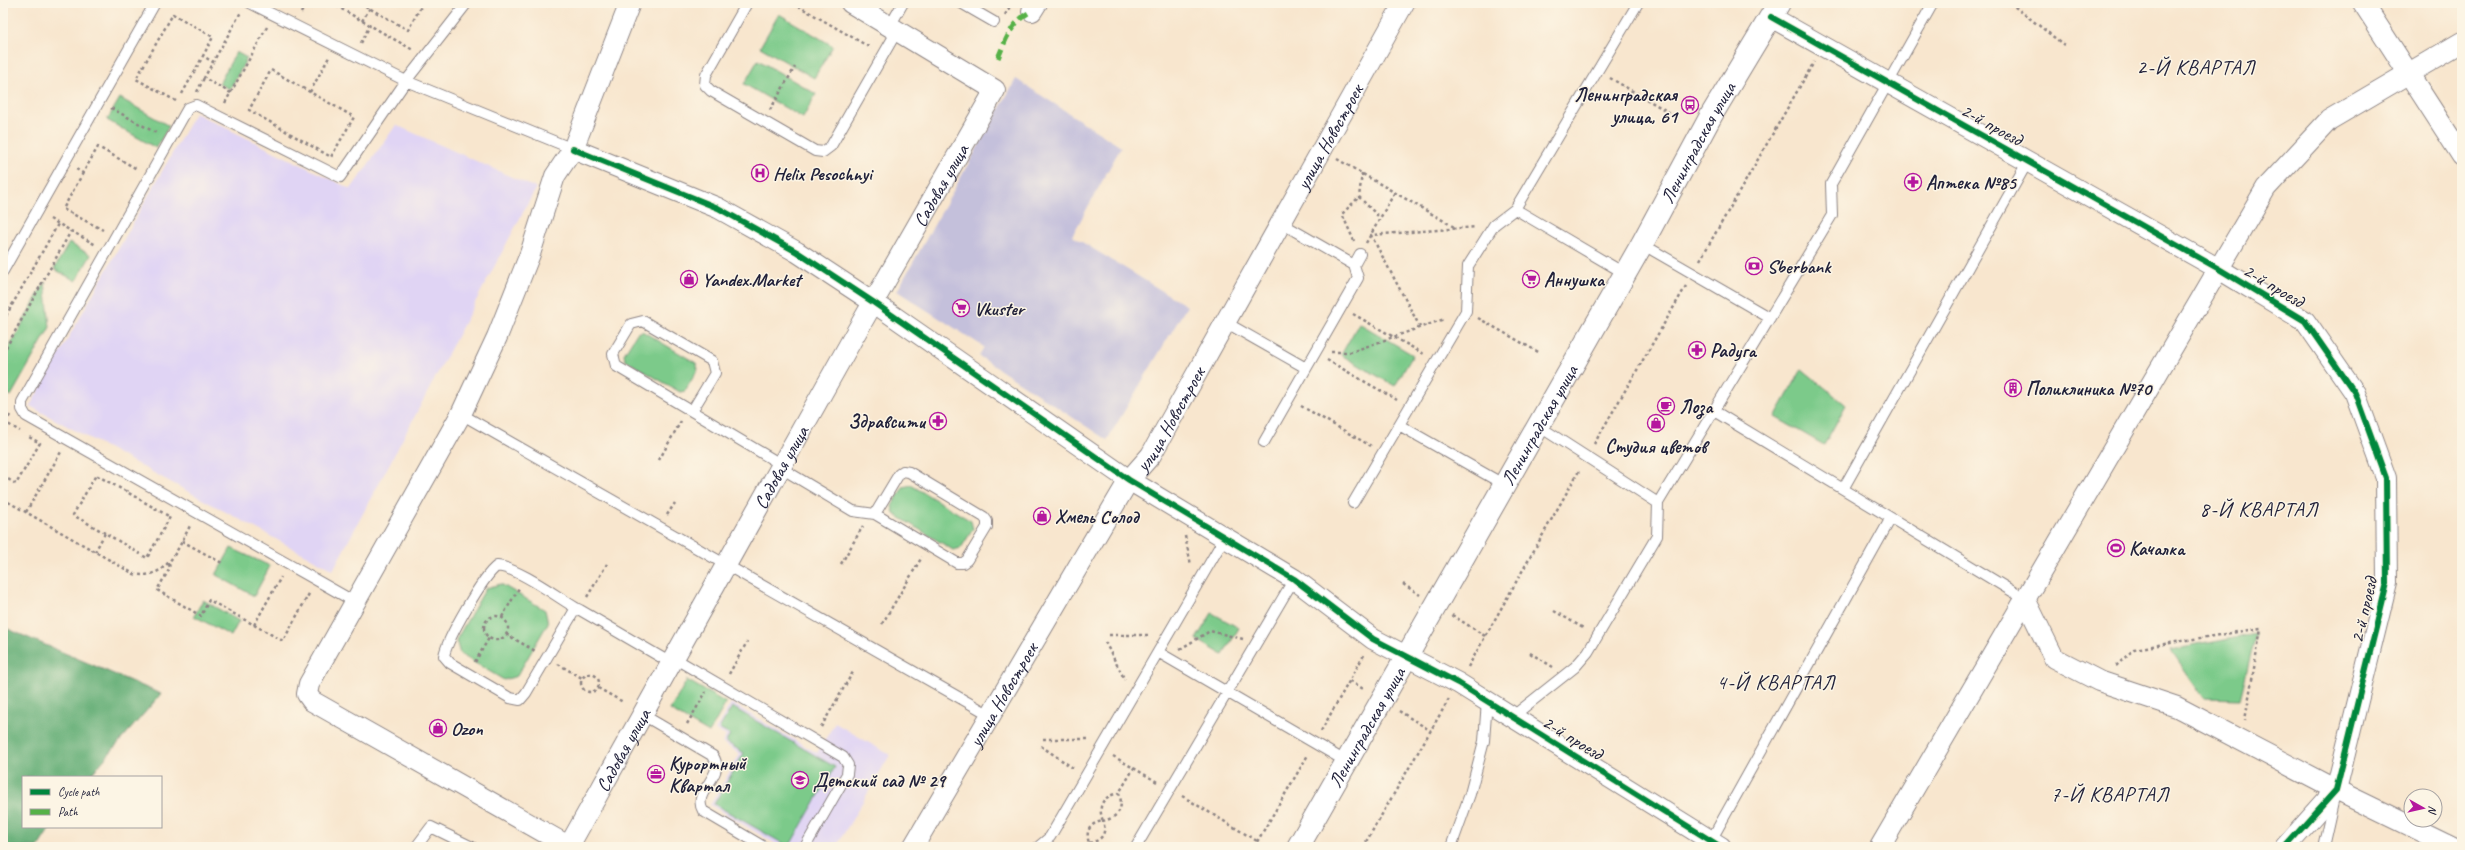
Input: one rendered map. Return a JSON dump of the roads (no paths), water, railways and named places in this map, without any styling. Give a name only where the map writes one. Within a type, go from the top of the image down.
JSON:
[{"type":"main road","name":"Ленинградская улица","points":[[1298,847],[1503,484],[1642,244],[1712,114],[1775,10]]},
{"type":"street","points":[[569,847],[312,702],[307,694],[309,684],[461,414],[497,337],[530,254],[555,176],[573,149],[630,3]]},
{"type":"street","points":[[851,3],[894,28]]},
{"type":"street","name":"улица Новостроек","points":[[913,847],[1129,480],[1151,455],[1404,3]]},
{"type":"street","points":[[2363,3],[2462,156]]},
{"type":"street","name":"2-й проезд","points":[[1775,10],[1888,82],[2219,269],[2305,321],[2354,393],[2386,478],[2387,583],[2336,790],[2285,847]]},
{"type":"street","name":"Садовая улица","points":[[569,847],[873,302],[995,90],[894,28]]},
{"type":"street","points":[[1880,847],[2266,188],[2329,120],[2462,42]]},
{"type":"street","name":"2-й проезд","points":[[573,149],[718,208],[797,252],[873,302],[1129,480],[1294,579],[1373,640],[1458,683],[1713,845]]},
{"type":"street","points":[[2025,600],[2054,658],[2099,681],[2177,706],[2336,790],[2453,847]]},
{"type":"lane","points":[[3,270],[155,3]]},
{"type":"lane","points":[[355,602],[26,416],[22,410],[22,402],[188,108],[196,105],[340,177],[406,81],[467,3]]},
{"type":"lane","points":[[747,3],[706,74],[705,85],[711,91],[814,151],[823,152],[831,146],[883,55],[903,3]]},
{"type":"lane","points":[[961,3],[994,22]]},
{"type":"lane","points":[[1352,503],[1466,311],[1468,266],[1494,225],[1515,209],[1638,3]]},
{"type":"lane","points":[[1512,717],[1566,674],[1588,652],[1657,536],[1658,503],[1832,215],[1831,184],[1932,3]]},
{"type":"lane","points":[[246,6],[274,16],[406,81],[573,149]]},
{"type":"lane","points":[[1843,489],[2028,161]]},
{"type":"lane","points":[[1515,209],[1624,273]]},
{"type":"lane","points":[[1264,442],[1358,278],[1354,265],[1281,223]]},
{"type":"lane","points":[[1642,244],[1770,318]]},
{"type":"lane","points":[[1354,265],[1360,254]]},
{"type":"lane","points":[[690,410],[715,373],[712,361],[643,321],[631,324],[613,354],[616,366],[853,511],[873,513],[957,563],[963,563],[967,560],[987,527],[987,521],[984,517],[922,480],[903,471],[899,474],[873,513]]},
{"type":"lane","points":[[1226,322],[1306,368]]},
{"type":"lane","points":[[1714,411],[2025,600]]},
{"type":"lane","points":[[461,414],[990,716]]},
{"type":"lane","points":[[1399,424],[1503,484]]},
{"type":"lane","points":[[1537,425],[1658,503]]},
{"type":"lane","points":[[1713,845],[1891,518]]},
{"type":"lane","points":[[1038,847],[1050,837],[1133,694],[1163,654],[1168,635],[1226,537]]},
{"type":"lane","points":[[578,609],[526,693],[520,700],[510,698],[450,663],[444,656],[446,646],[490,571],[497,566],[506,567],[578,609],[722,686],[843,757],[848,765],[847,774],[805,847]]},
{"type":"lane","points":[[1136,847],[1294,579]]},
{"type":"lane","points":[[1163,654],[1347,762]]},
{"type":"lane","points":[[1451,847],[1470,794],[1484,741],[1487,701]]},
{"type":"lane","points":[[642,715],[713,756],[717,762],[717,770],[700,799],[700,806],[703,811],[764,847]]},
{"type":"lane","points":[[2323,847],[2336,790]]},
{"type":"lane","points":[[416,847],[431,827],[472,847]]},
{"type":"place","name":"Ленинградская улица, 61","points":[[1690,105]]},
{"type":"place","name":"Helix Pesochnyi","points":[[760,173]]},
{"type":"place","name":"Аптека №85","points":[[1913,182]]},
{"type":"place","name":"Sberbank","points":[[1754,266]]},
{"type":"place","name":"Yandex.Market","points":[[689,279]]},
{"type":"place","name":"Аннушка","points":[[1531,279]]},
{"type":"place","name":"Vkuster","points":[[961,308]]},
{"type":"place","name":"Радуга","points":[[1697,350]]},
{"type":"place","name":"Поликлиника №70","points":[[2013,388]]},
{"type":"place","name":"Лоза","points":[[1666,406]]},
{"type":"place","name":"Здравсити","points":[[938,421]]},
{"type":"place","name":"Студия цветов","points":[[1656,423]]},
{"type":"place","name":"Хмель Солод","points":[[1042,516]]},
{"type":"place","name":"Качалка","points":[[2116,548]]},
{"type":"place","name":"Ozon","points":[[438,728]]},
{"type":"place","name":"Курортный Квартал","points":[[656,774]]},
{"type":"place","name":"Детский сад № 29","points":[[800,780]]},
{"type":"district","name":"2-Й КВАРТАЛ","points":[[2196,67]]},
{"type":"district","name":"8-Й КВАРТАЛ","points":[[2259,509]]},
{"type":"district","name":"4-Й КВАРТАЛ","points":[[1776,682]]},
{"type":"district","name":"7-Й КВАРТАЛ","points":[[2110,794]]}]
